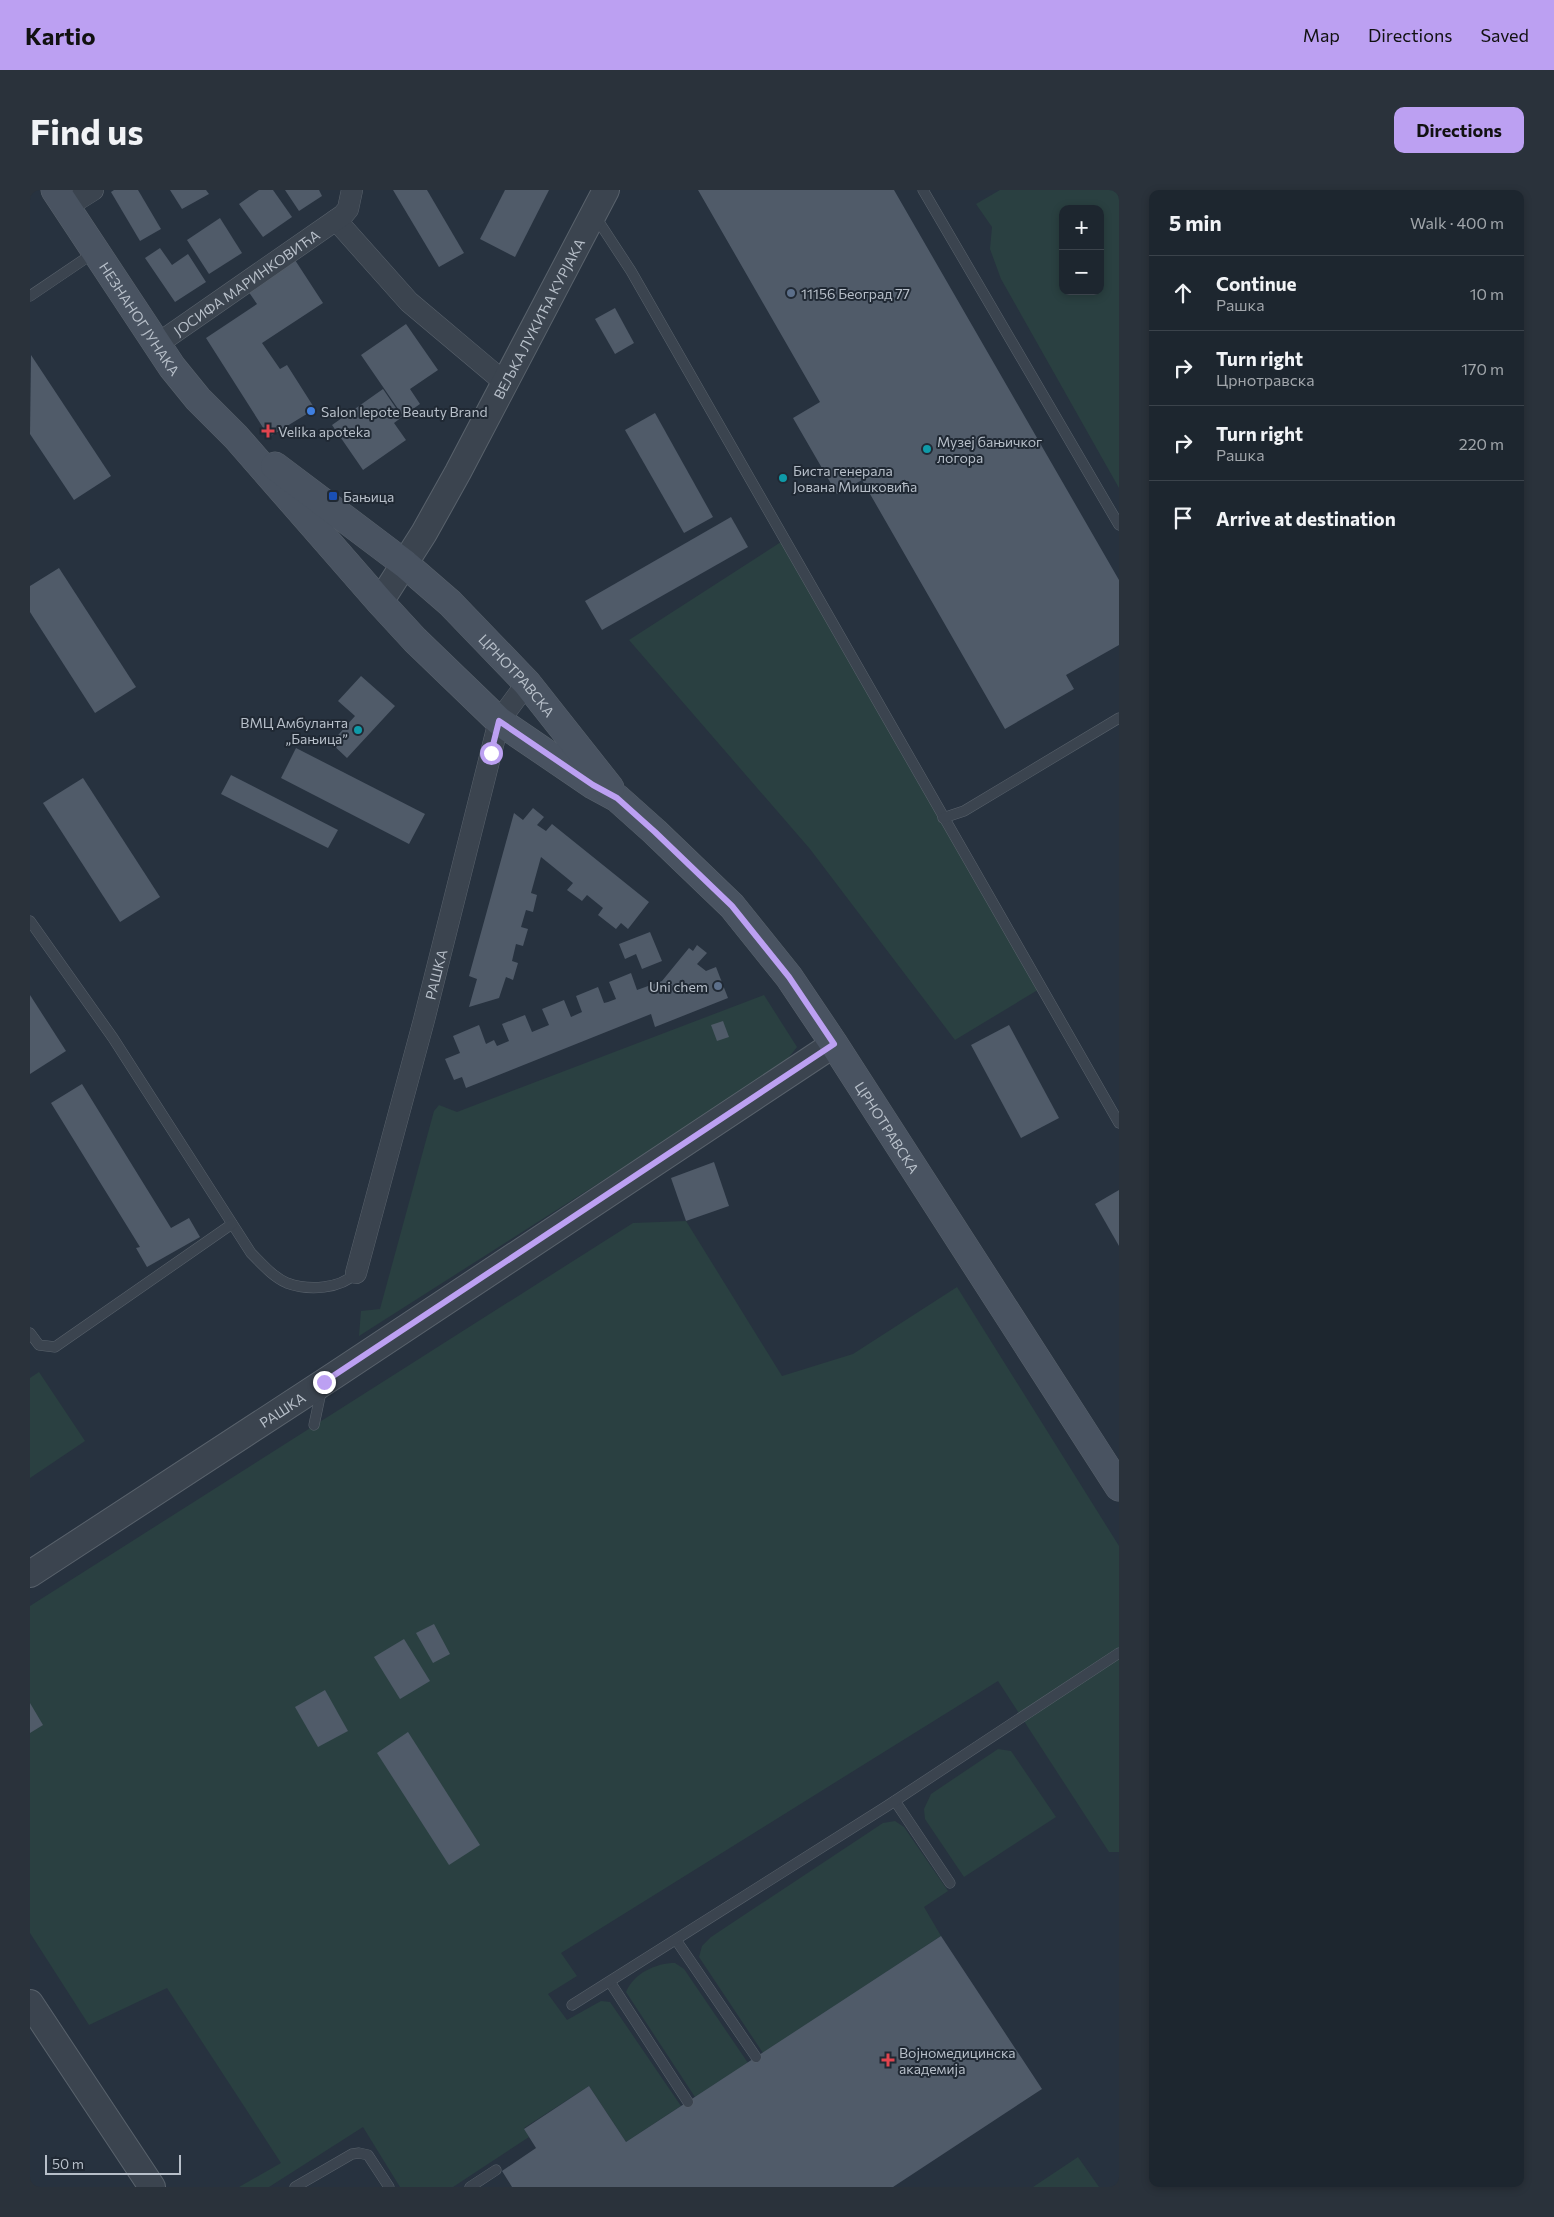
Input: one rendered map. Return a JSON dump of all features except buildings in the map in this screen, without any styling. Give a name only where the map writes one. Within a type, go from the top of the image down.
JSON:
[{"type":"main road","name":"НЕЗНАНОГ ЈУНАКА","points":[[60,199],[156,345],[198,399],[236,437],[380,602]]},
{"type":"main road","name":"НЕЗНАНОГ ЈУНАКА","points":[[236,437],[406,564]]},
{"type":"main road","name":"ЦРНОТРАВСКА","points":[[406,564],[450,603],[527,683],[617,798]]},
{"type":"main road","name":"ЦРНОТРАВСКА","points":[[380,602],[499,721],[587,781],[617,798],[732,906],[789,977],[834,1044],[1118,1485]]},
{"type":"street","points":[[60,199],[92,190]]},
{"type":"street","points":[[352,190],[348,209],[336,220],[409,302],[504,382]]},
{"type":"street","name":"ВЕЉКА ЛУКИЋА КУРЈАКА","points":[[380,602],[406,564],[453,481],[606,190]]},
{"type":"street","name":"ЈОСИФА МАРИНКОВИЋА","points":[[156,345],[336,220]]},
{"type":"street","name":"РАШКА","points":[[356,1273],[424,1020],[499,721],[527,683]]},
{"type":"street","name":"РАШКА","points":[[30,1574],[324,1382],[834,1044]]},
{"type":"street","points":[[30,2003],[152,2187]]},
{"type":"lane","points":[[923,190],[1119,525]]},
{"type":"lane","points":[[594,215],[631,270],[1119,1123]]},
{"type":"lane","points":[[30,296],[95,252]]},
{"type":"lane","points":[[943,818],[964,812],[1119,718]]},
{"type":"lane","points":[[30,921],[34,936],[113,1038],[251,1254],[287,1283],[311,1287],[336,1286],[348,1281],[356,1273]]},
{"type":"lane","points":[[30,1333],[39,1345],[54,1347],[232,1224]]},
{"type":"lane","points":[[314,1426],[324,1382]]},
{"type":"lane","points":[[572,2005],[895,1801],[1119,1653]]},
{"type":"lane","points":[[895,1801],[950,1883]]},
{"type":"lane","points":[[676,1940],[756,2057]]},
{"type":"lane","points":[[610,1982],[688,2102]]},
{"type":"lane","points":[[295,2187],[352,2154],[359,2153],[368,2155],[389,2187]]},
{"type":"lane","points":[[470,2187],[496,2170]]},
{"type":"green space","points":[[1000,190],[1119,190],[1119,488],[1001,279],[990,249],[992,227],[976,204]]},
{"type":"green space","points":[[784,540],[1041,988],[955,1040],[810,849],[629,640]]},
{"type":"green space","points":[[764,995],[797,1047],[781,1067],[359,1336],[361,1311],[380,1309],[434,1111],[439,1105],[457,1112]]},
{"type":"green space","points":[[686,1221],[782,1376],[853,1354],[957,1287],[1119,1546],[1119,1852],[1109,1852],[998,1681],[561,1953],[577,1976],[548,1994],[567,2020],[601,2001],[610,2002],[681,2106],[626,2142],[589,2086],[524,2128],[529,2137],[453,2187],[400,2187],[363,2127],[269,2187],[239,2187],[281,2163],[167,1988],[89,2025],[30,1933],[30,1606],[633,1223]]},
{"type":"green space","points":[[39,1372],[85,1441],[30,1478],[30,1378]]},
{"type":"green space","points":[[998,1749],[1011,1751],[1056,1817],[964,1877],[925,1819],[924,1809],[931,1794]]},
{"type":"green space","points":[[895,1821],[904,1827],[948,1891],[924,1907],[941,1936],[763,2053],[699,1957],[702,1946],[711,1937],[883,1823]]},
{"type":"green space","points":[[668,1963],[675,1963],[684,1969],[748,2063],[695,2097],[626,1992],[634,1979],[646,1970]]},
{"type":"green space","points":[[1078,2157],[1099,2187],[1033,2187]]},
{"type":"place","name":"11156 Београд 77","points":[[791,293]]},
{"type":"place","name":"Salon lepote Beauty Brand","points":[[311,411]]},
{"type":"place","name":"Velika apoteka","points":[[268,431]]},
{"type":"place","name":"Музеј бањичког логора","points":[[927,449]]},
{"type":"place","name":"Биста генерала Јована Мишковића","points":[[783,478]]},
{"type":"place","name":"Бањица","points":[[333,496]]},
{"type":"place","name":"ВМЦ Амбуланта „Бањица”","points":[[358,730]]},
{"type":"place","name":"Uni chem","points":[[718,986]]},
{"type":"place","name":"Војномедицинска академија","points":[[888,2060]]},
{"type":"route","points":[[324,1382],[807,1060],[816,1057],[834,1044],[789,977],[732,906],[617,798],[593,785],[499,721],[491,753]]}]
